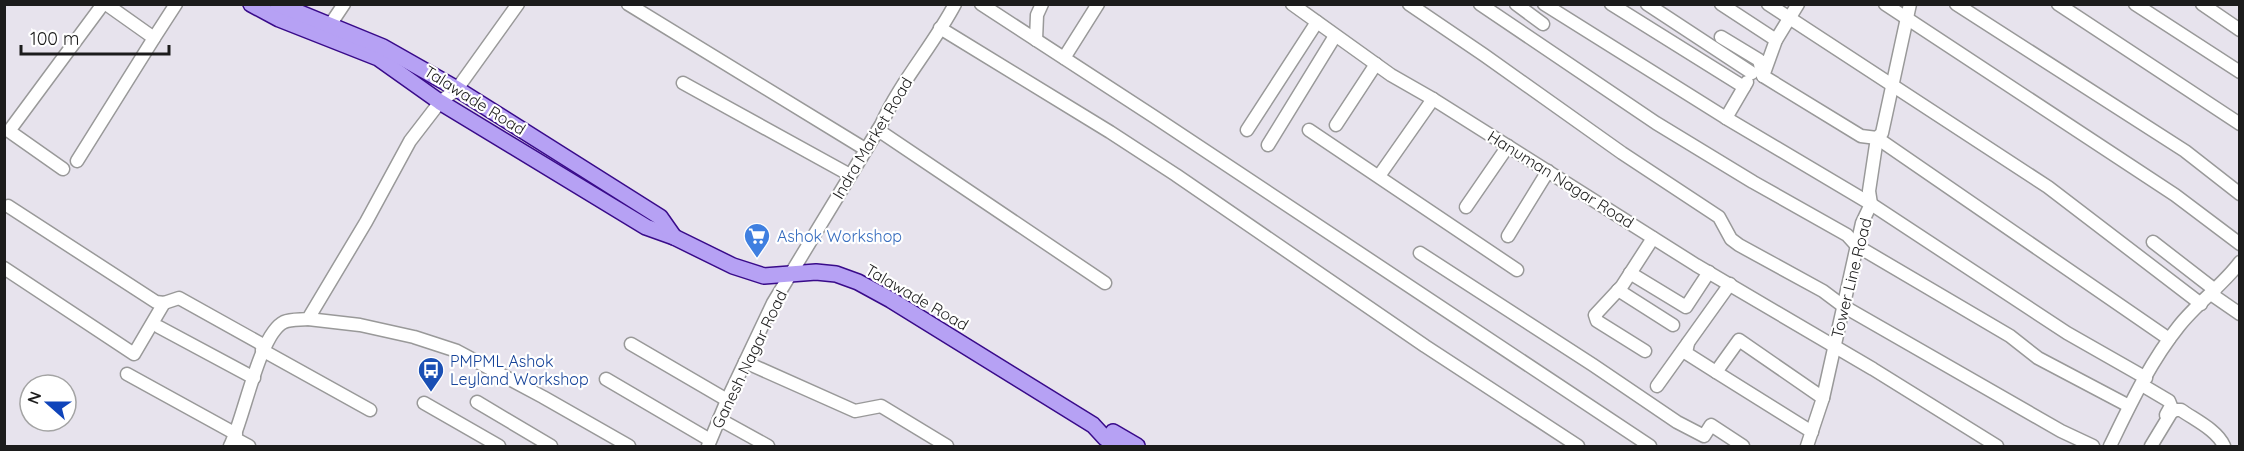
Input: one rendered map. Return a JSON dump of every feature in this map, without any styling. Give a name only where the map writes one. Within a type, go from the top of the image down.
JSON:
[{"type":"main road","name":"Talawade Road","points":[[251,4],[279,19],[378,58],[440,102],[646,227],[674,237],[733,266],[764,276],[792,273],[836,274],[858,282],[1093,425],[1113,432],[1137,447]]},
{"type":"main road","name":"Talawade Road","points":[[278,4],[383,47],[457,89],[660,217],[674,237]]},
{"type":"main road","name":"Talawade Road","points":[[1093,425],[1105,438],[1119,447]]},
{"type":"street","points":[[63,169],[9,131],[104,4],[154,38]]},
{"type":"street","points":[[77,161],[176,4]]},
{"type":"street","points":[[330,25],[344,4]]},
{"type":"street","points":[[308,319],[366,222],[410,141],[440,102],[457,89],[518,4]]},
{"type":"street","points":[[628,4],[866,149]]},
{"type":"street","name":"Indra Market Road","points":[[792,273],[878,130],[888,108],[955,4]]},
{"type":"street","points":[[981,4],[1650,447]]},
{"type":"street","points":[[1036,40],[1036,15],[1042,4]]},
{"type":"street","points":[[1064,58],[1098,4]]},
{"type":"street","name":"Hanuman Nagar Road","points":[[1292,4],[1376,64],[1708,272],[1997,447]]},
{"type":"street","points":[[1408,4],[1622,153],[1719,217],[1731,239],[1823,291],[1843,306],[2093,447]]},
{"type":"street","points":[[1480,4],[1656,123],[1753,182],[1847,235],[1857,246],[2010,336],[2038,358],[2129,406]]},
{"type":"street","points":[[1516,4],[1543,24]]},
{"type":"street","points":[[1544,4],[1726,118],[1871,204],[2144,381],[2171,405],[2145,447]]},
{"type":"street","points":[[1611,4],[1744,87]]},
{"type":"street","points":[[1647,4],[1757,75],[1861,136],[1877,138],[2169,339]]},
{"type":"street","points":[[1721,4],[1776,40]]},
{"type":"street","points":[[1768,4],[2048,187],[2201,304]]},
{"type":"street","points":[[1726,118],[1744,87],[1757,75],[1798,4]]},
{"type":"street","points":[[1885,4],[2175,195],[2240,244]]},
{"type":"street","name":"Tower Line Road","points":[[1807,447],[1823,398],[1862,223],[1871,204],[1869,191],[1877,138],[1882,132],[1910,4]]},
{"type":"street","points":[[1956,4],[2185,151],[2240,194]]},
{"type":"street","points":[[2058,4],[2240,124]]},
{"type":"street","points":[[2135,4],[2240,72]]},
{"type":"street","points":[[2202,4],[2240,30]]},
{"type":"street","points":[[1248,130],[1317,22]]},
{"type":"street","points":[[940,28],[1176,175],[1425,346],[1578,447]]},
{"type":"street","points":[[1268,145],[1335,36]]},
{"type":"street","points":[[1721,37],[1759,60],[1757,75]]},
{"type":"street","points":[[1336,125],[1376,64]]},
{"type":"street","points":[[683,83],[850,176]]},
{"type":"street","points":[[1379,176],[1433,99]]},
{"type":"street","points":[[878,130],[1105,283]]},
{"type":"street","points":[[1309,130],[1517,270]]},
{"type":"street","points":[[1466,207],[1508,146]]},
{"type":"street","points":[[1508,236],[1548,171]]},
{"type":"street","points":[[8,206],[156,302],[164,303],[179,298],[370,410]]},
{"type":"street","points":[[1645,351],[1595,318],[1597,312],[1618,290],[1653,238]]},
{"type":"street","points":[[2153,242],[2240,314]]},
{"type":"street","points":[[1420,253],[1677,422],[1704,435],[1711,425],[1743,447]]},
{"type":"street","points":[[4,268],[134,354],[164,303]]},
{"type":"street","points":[[2110,447],[2129,406],[2159,353],[2180,324],[2237,269]]},
{"type":"street","points":[[1630,273],[1686,307],[1708,272]]},
{"type":"street","name":"Ganesh Nagar Road","points":[[709,443],[773,303],[792,273]]},
{"type":"street","points":[[1657,386],[1730,284]]},
{"type":"street","points":[[1618,290],[1673,325]]},
{"type":"street","points":[[234,440],[263,348],[275,329],[286,321],[308,319],[360,325],[414,337],[457,351],[629,447]]},
{"type":"street","points":[[159,327],[254,378]]},
{"type":"street","points":[[1716,372],[1739,340],[1823,398]]},
{"type":"street","points":[[1688,343],[1686,353],[1812,432]]},
{"type":"street","points":[[631,344],[727,400]]},
{"type":"street","points":[[745,362],[855,411],[881,406],[947,447]]},
{"type":"street","points":[[128,374],[249,447]]},
{"type":"street","points":[[606,379],[709,443]]},
{"type":"street","points":[[477,402],[532,442],[551,447]]},
{"type":"street","points":[[424,403],[499,447]]},
{"type":"street","points":[[2151,447],[2171,412],[2181,410],[2211,431],[2221,440],[2224,447]]},
{"type":"street","points":[[719,419],[768,447]]},
{"type":"place","name":"Ashok Workshop","points":[[757,259]]},
{"type":"place","name":"PMPML Ashok Leyland Workshop","points":[[431,393]]}]
